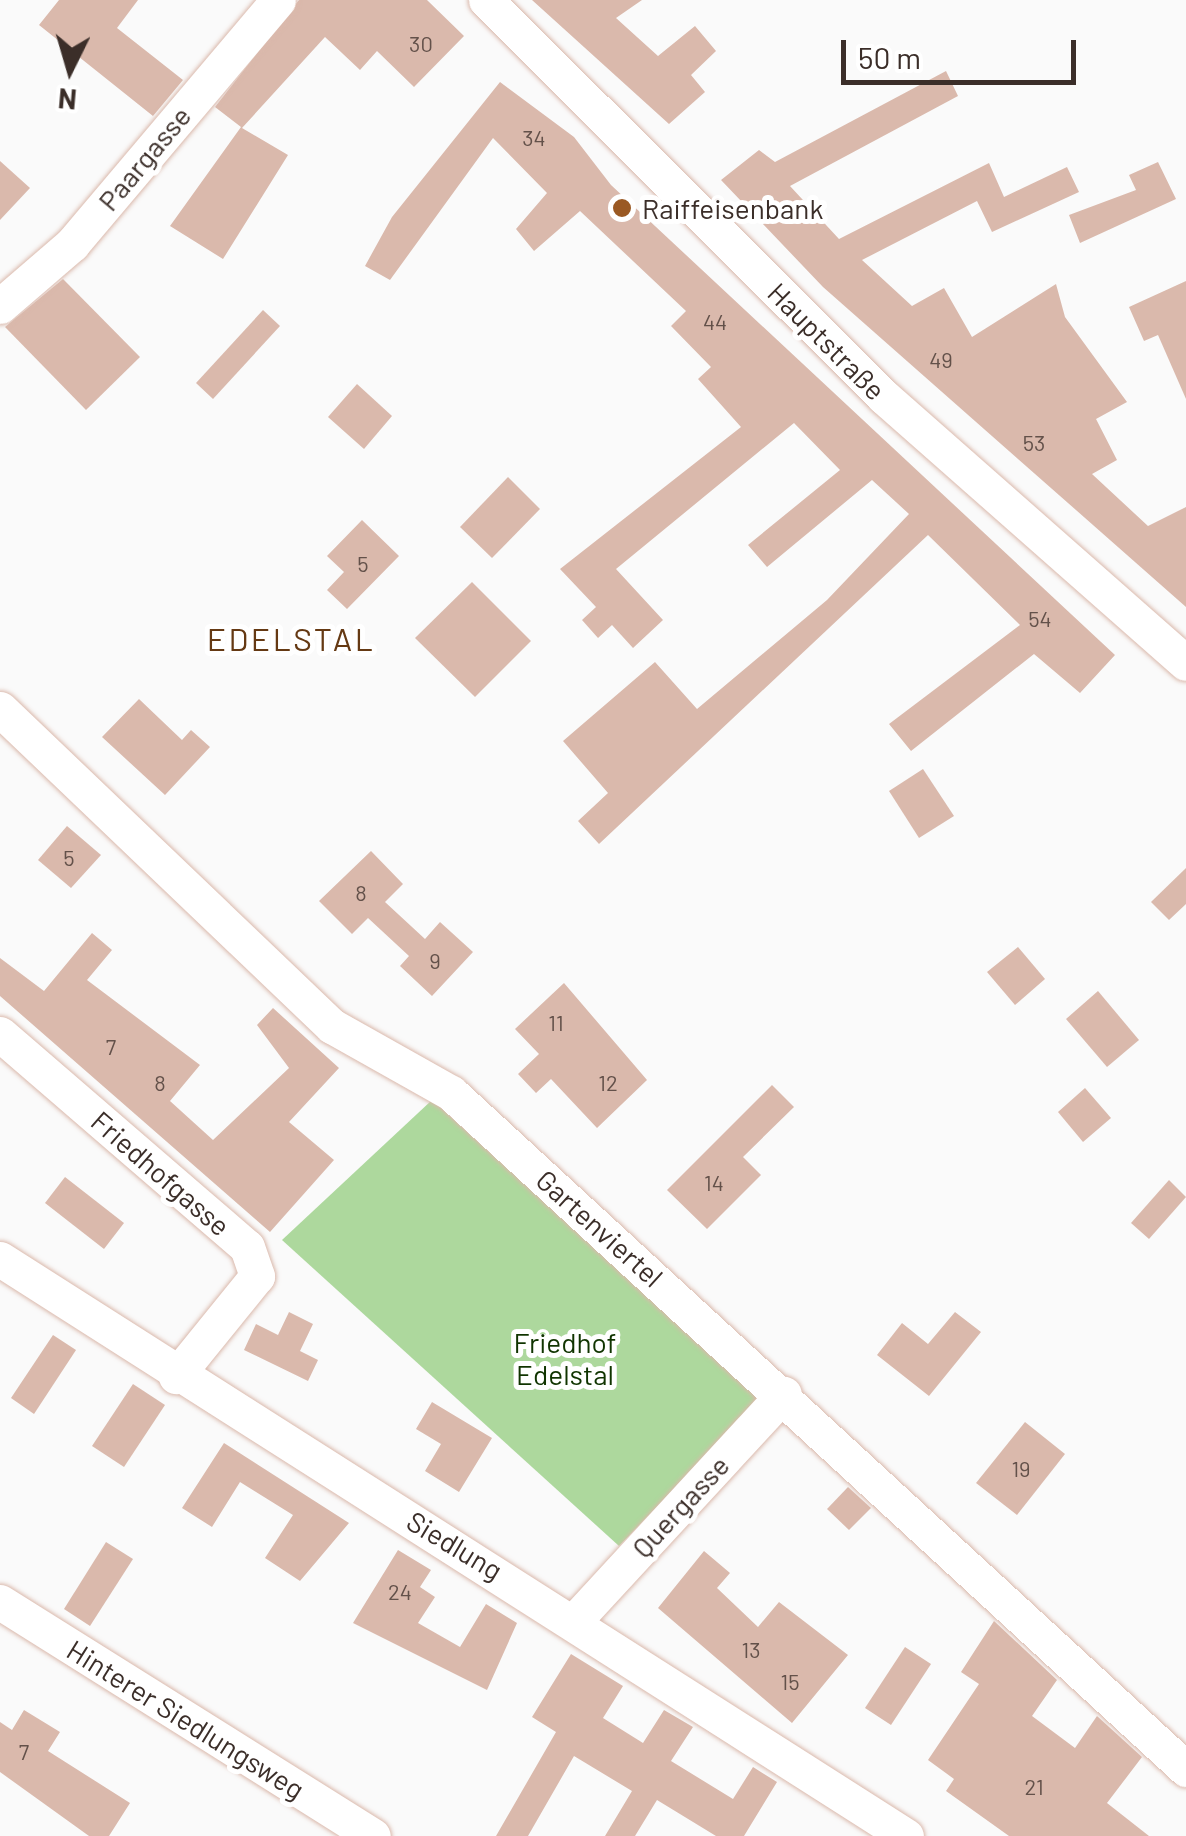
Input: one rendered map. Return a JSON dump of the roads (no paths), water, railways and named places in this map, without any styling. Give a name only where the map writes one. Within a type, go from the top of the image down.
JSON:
[{"type":"street","name":"Paargasse","points":[[0,305],[72,244],[278,0]]},
{"type":"street","name":"Hauptstraße","points":[[486,0],[884,398],[1186,663]]},
{"type":"street","name":"Gartenviertel","points":[[0,709],[332,1026],[451,1093],[784,1394],[1186,1768]]},
{"type":"street","name":"Friedhofgasse","points":[[0,1034],[247,1248],[257,1276],[176,1376]]},
{"type":"street","name":"Siedlung","points":[[0,1259],[176,1376],[576,1618],[906,1836]]},
{"type":"street","name":"Quergasse","points":[[576,1618],[784,1394]]},
{"type":"street","name":"Hinterer Siedlungsweg","points":[[0,1602],[372,1836]]},
{"type":"place","name":"Raiffeisenbank","points":[[622,208]]},
{"type":"district","name":"EDELSTAL","points":[[291,638]]},
{"type":"park label","name":"Friedhof Edelstal","points":[[565,1358]]}]
